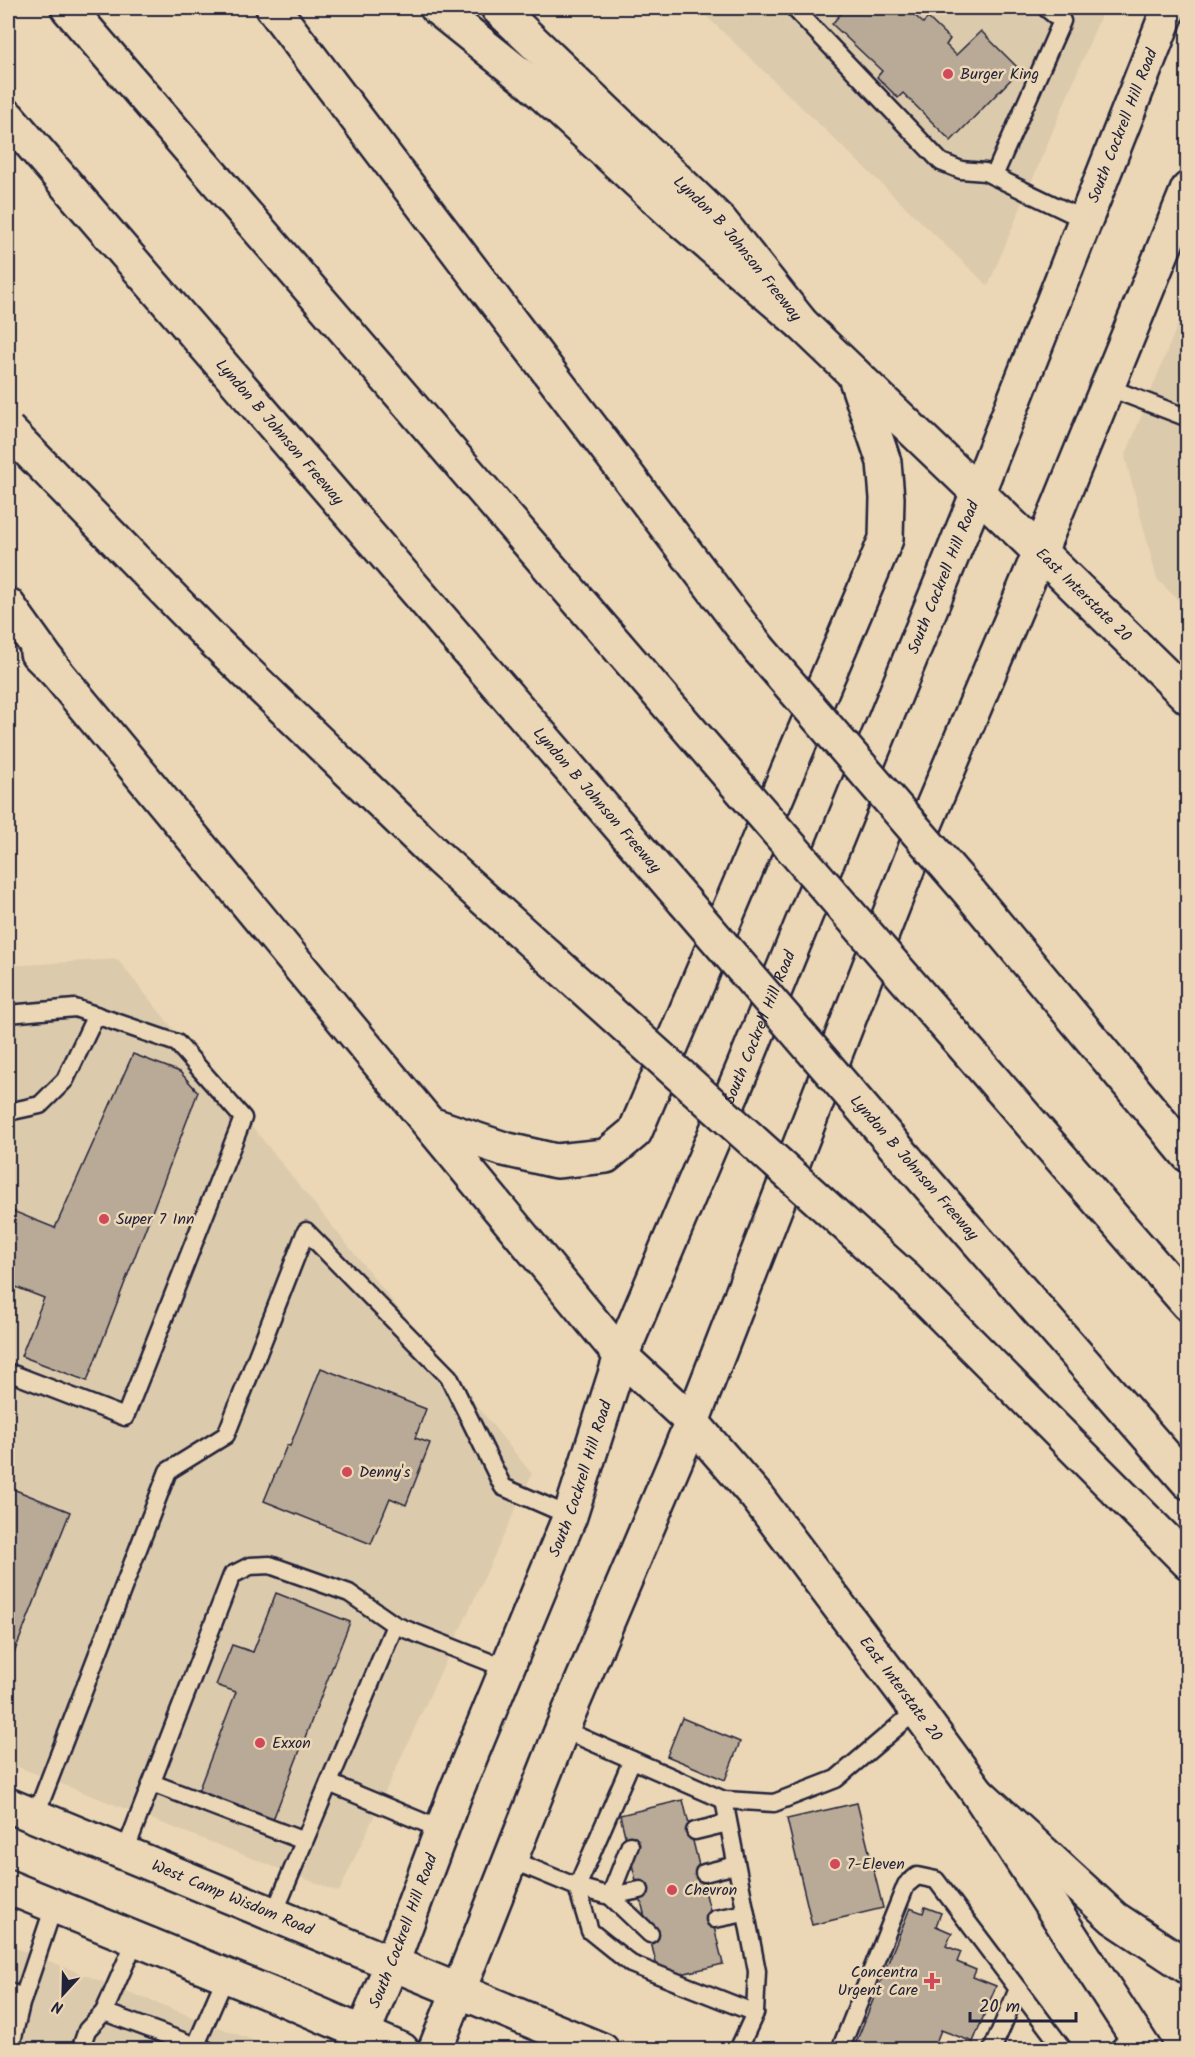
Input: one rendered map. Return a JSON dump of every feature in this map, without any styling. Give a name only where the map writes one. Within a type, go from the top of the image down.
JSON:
[{"type":"main road","points":[[68,8],[1188,1304]]},
{"type":"main road","points":[[273,8],[759,649],[970,893],[1188,1155]]},
{"type":"main road","points":[[437,8],[532,85],[670,211],[802,324]]},
{"type":"main road","name":"Lyndon B Johnson Freeway","points":[[498,8],[721,222],[802,324],[978,492]]},
{"type":"main road","name":"South Cockrell Hill Road","points":[[359,2041],[570,1516],[621,1356],[744,1066],[978,492],[1085,220],[1173,10]]},
{"type":"main road","name":"Lyndon B Johnson Freeway","points":[[8,117],[906,1160],[1188,1482]]},
{"type":"main road","points":[[435,2049],[562,1729],[692,1422],[919,839],[1040,552],[1188,189]]},
{"type":"main road","points":[[430,1124],[504,1149],[556,1161],[606,1156],[635,1132],[886,539],[887,498],[884,462],[854,374]]},
{"type":"main road","points":[[8,430],[213,640],[440,860],[905,1278],[1188,1562]]},
{"type":"main road","name":"East Interstate 20","points":[[978,492],[1188,697]]},
{"type":"main road","points":[[8,605],[56,672],[621,1356]]},
{"type":"main road","points":[[8,623],[56,672]]},
{"type":"main road","name":"East Interstate 20","points":[[621,1356],[692,1422],[757,1497],[917,1710],[978,1793],[1132,2044]]},
{"type":"main road","points":[[978,1793],[1114,1918],[1188,1967]]},
{"type":"main road","name":"West Camp Wisdom Road","points":[[21,1811],[602,2049]]},
{"type":"main road","points":[[8,1887],[226,1976],[359,2041],[402,2049]]},
{"type":"lane","points":[[794,8],[941,162],[961,170],[985,172],[1085,220]]},
{"type":"lane","points":[[993,176],[1065,14],[1046,8]]},
{"type":"lane","points":[[1107,387],[1188,418]]},
{"type":"lane","points":[[8,1014],[75,1008],[177,1043],[243,1118],[125,1417],[8,1372]]},
{"type":"lane","points":[[8,1112],[40,1104],[65,1080],[96,1015]]},
{"type":"lane","points":[[21,1811],[168,1471],[226,1435],[306,1231],[449,1377],[503,1487],[570,1516]]},
{"type":"lane","points":[[124,1854],[232,1575],[250,1566],[270,1565],[349,1593],[395,1625],[507,1669]]},
{"type":"lane","points":[[273,1916],[395,1625]]},
{"type":"lane","points":[[562,1729],[724,1800],[774,1803],[836,1779],[917,1710]]},
{"type":"lane","points":[[632,1760],[577,1887],[590,1931],[631,1964],[755,2013]]},
{"type":"lane","points":[[152,1783],[304,1841]]},
{"type":"lane","points":[[329,1783],[442,1830]]},
{"type":"lane","points":[[724,1800],[757,1971],[755,2013],[738,2049]]},
{"type":"lane","points":[[695,1831],[728,1823]]},
{"type":"lane","points":[[610,1896],[630,1845]]},
{"type":"lane","points":[[509,1859],[577,1887],[610,1896],[640,1890]]},
{"type":"lane","points":[[704,1873],[736,1865]]},
{"type":"lane","points":[[840,2049],[906,1885],[917,1876],[936,1880],[1064,2049]]},
{"type":"lane","points":[[610,1896],[650,1934]]},
{"type":"lane","points":[[10,2049],[15,1995],[54,1906]]},
{"type":"lane","points":[[715,1919],[745,1913]]},
{"type":"lane","points":[[80,2049],[87,2030],[104,2012],[136,1939]]},
{"type":"lane","points":[[104,2012],[201,2047],[226,1976]]},
{"type":"lane","points":[[992,2049],[1018,1989]]},
{"type":"shaded area","points":[[698,8],[1104,8],[988,286]]},
{"type":"shaded area","points":[[1187,301],[1187,609],[1157,579],[1125,457]]},
{"type":"shaded area","points":[[117,959],[532,1474],[339,1892],[8,1763],[8,966]]},
{"type":"shaded area","points":[[8,1945],[275,2049],[8,2049]]},
{"type":"building","name":"Burger King","points":[[840,8],[911,8],[909,10],[923,23],[928,18],[950,39],[946,45],[956,55],[981,31],[1020,70],[951,141],[903,93],[898,98],[877,77],[882,71],[832,24],[843,11]]},
{"type":"building","name":"Super 7 Inn","points":[[133,1054],[180,1072],[198,1092],[87,1381],[21,1356],[44,1298],[8,1284],[8,1209],[55,1228]]},
{"type":"building","name":"Denny's","points":[[321,1368],[426,1409],[415,1438],[430,1443],[406,1505],[390,1498],[371,1544],[264,1501],[287,1445],[290,1446]]},
{"type":"building","points":[[8,1487],[70,1512],[12,1658],[8,1657]]},
{"type":"building","name":"Exxon","points":[[276,1593],[350,1622],[272,1822],[197,1794],[236,1692],[216,1685],[232,1645],[253,1652]]},
{"type":"building","points":[[682,1718],[740,1742],[725,1780],[667,1756]]},
{"type":"building","name":"Chevron","points":[[683,1800],[723,1964],[660,1979],[620,1815]]},
{"type":"building","name":"7-Eleven","points":[[857,1803],[883,1908],[812,1925],[787,1819]]},
{"type":"building","name":"Concentra Urgent Care","points":[[925,1907],[941,1913],[936,1926],[952,1933],[946,1946],[961,1952],[957,1962],[976,1970],[973,1977],[996,1986],[973,2042],[941,2030],[933,2050],[853,2050],[910,1908],[923,1913]]},
{"type":"place","name":"Burger King","points":[[948,74]]},
{"type":"place","name":"Super 7 Inn","points":[[104,1219]]},
{"type":"place","name":"Denny's","points":[[347,1472]]},
{"type":"place","name":"Exxon","points":[[260,1743]]},
{"type":"place","name":"7-Eleven","points":[[835,1864]]},
{"type":"place","name":"Chevron","points":[[672,1890]]},
{"type":"place","name":"Concentra Urgent Care","points":[[932,1981]]}]
